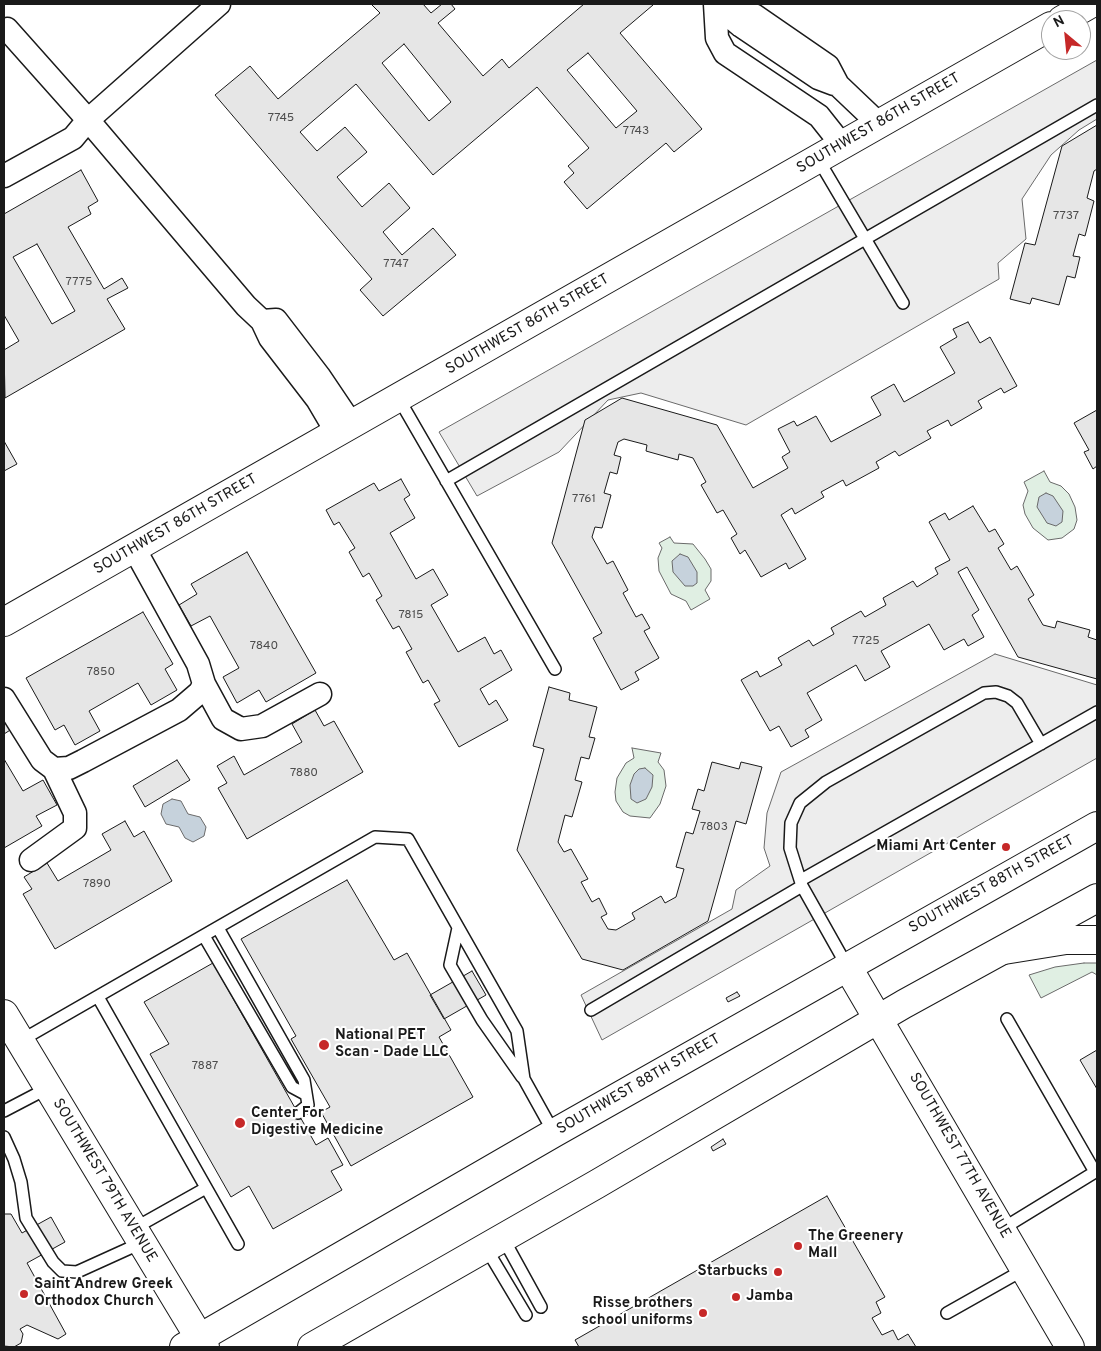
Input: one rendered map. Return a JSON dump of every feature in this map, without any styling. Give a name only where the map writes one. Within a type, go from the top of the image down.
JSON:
[{"type":"main road","name":"SOUTHWEST 86TH STREET","points":[[4,622],[1041,32]]},
{"type":"main road","name":"SOUTHWEST 88TH STREET","points":[[196,1344],[554,1133],[1097,826]]},
{"type":"main road","points":[[312,1347],[880,1019],[1097,898]]},
{"type":"main road","points":[[1004,950],[1066,940],[1097,940]]},
{"type":"main road","name":"SOUTHWEST 77TH AVENUE","points":[[848,966],[1070,1347]]},
{"type":"main road","name":"SOUTHWEST 79TH AVENUE","points":[[4,1014],[137,1236],[196,1344]]},
{"type":"street","points":[[4,176],[73,138],[88,120],[219,4]]},
{"type":"street","points":[[715,4],[741,26],[818,78],[838,85],[879,124]]},
{"type":"street","points":[[715,4],[717,38],[725,54],[819,116],[842,145]]},
{"type":"street","points":[[7,29],[88,120],[246,306],[262,321],[276,320],[320,376],[345,429]]},
{"type":"street","points":[[134,548],[198,664],[204,684],[223,719],[240,729],[262,726],[320,694]]},
{"type":"street","points":[[54,769],[68,768],[179,710],[193,700],[204,684]]},
{"type":"street","points":[[4,699],[42,760],[54,769],[74,813],[75,828],[31,860]]},
{"type":"lane","points":[[446,481],[1097,105]]},
{"type":"lane","points":[[818,159],[903,303]]},
{"type":"lane","points":[[399,398],[555,669]]},
{"type":"lane","points":[[848,966],[801,883],[790,848],[791,824],[800,803],[826,782],[984,693],[996,692],[1008,696],[1017,703],[1041,744]]},
{"type":"lane","points":[[591,1010],[801,883],[1097,712]]},
{"type":"lane","points":[[20,1042],[375,837],[408,839],[517,1031],[524,1079]]},
{"type":"lane","points":[[218,928],[304,1080],[308,1105],[298,1113]]},
{"type":"lane","points":[[458,928],[450,965],[482,1020],[524,1079],[554,1133]]},
{"type":"lane","points":[[204,936],[292,1087],[305,1094]]},
{"type":"lane","points":[[98,997],[238,1244]]},
{"type":"lane","points":[[1002,1229],[1096,1174],[1007,1018]]},
{"type":"lane","points":[[4,1111],[48,1088]]},
{"type":"lane","points":[[4,1137],[14,1159],[21,1182],[26,1218],[53,1262],[62,1271],[77,1272],[137,1236],[206,1188]]},
{"type":"lane","points":[[494,1243],[541,1307]]},
{"type":"lane","points":[[494,1243],[526,1315]]},
{"type":"lane","points":[[947,1313],[1025,1269]]},
{"type":"green space","points":[[1044,471],[1050,482],[1061,486],[1069,494],[1075,507],[1077,520],[1074,529],[1062,538],[1048,540],[1033,528],[1025,514],[1023,505],[1028,491],[1024,482]]},
{"type":"green space","points":[[670,537],[674,543],[693,544],[711,569],[711,581],[705,590],[710,599],[691,610],[686,601],[671,594],[659,571],[658,558],[662,548],[659,543]]},
{"type":"green space","points":[[632,748],[661,753],[658,762],[664,770],[666,786],[660,804],[650,818],[630,816],[623,812],[616,801],[617,778],[626,763],[634,758]]},
{"type":"green space","points":[[1097,963],[1097,975],[1092,972],[1041,998],[1029,975],[1055,967]]},
{"type":"shaded area","points":[[1097,60],[1097,119],[1079,130],[1051,155],[1022,199],[1026,239],[998,263],[999,279],[746,425],[641,393],[608,400],[559,452],[477,496],[439,432]]},
{"type":"shaded area","points":[[1046,493],[1053,496],[1063,511],[1062,522],[1056,526],[1047,523],[1037,507],[1039,497]]},
{"type":"shaded area","points":[[680,554],[688,557],[697,572],[697,583],[693,586],[685,586],[673,572],[672,561]]},
{"type":"shaded area","points":[[995,654],[1097,685],[1097,758],[602,1040],[581,995],[732,909],[736,890],[770,866],[764,848],[767,813],[781,772]]},
{"type":"shaded area","points":[[645,768],[653,775],[652,787],[646,799],[637,803],[631,799],[630,785],[634,774],[639,769]]},
{"type":"shaded area","points":[[172,799],[181,801],[188,814],[200,817],[206,827],[204,836],[193,842],[185,838],[179,827],[166,824],[161,814],[163,804]]},
{"type":"building","points":[[423,4],[431,13],[442,4],[451,4],[455,9],[438,23],[483,76],[502,59],[509,68],[584,4],[651,4],[653,5],[620,33],[702,129],[674,152],[666,143],[587,209],[564,182],[574,173],[568,166],[589,148],[537,87],[433,175],[356,84],[300,132],[317,151],[345,127],[367,152],[337,177],[362,207],[389,183],[410,208],[383,232],[402,255],[433,228],[456,255],[383,316],[360,290],[372,279],[215,95],[250,66],[278,99],[380,13],[372,5]],"holes":[[[404,44],[451,102],[429,121],[382,63]],[[588,53],[637,111],[616,128],[567,70]]]},
{"type":"building","points":[[1097,125],[1097,169],[1094,171],[1087,198],[1094,201],[1085,236],[1079,234],[1073,256],[1080,257],[1075,278],[1067,276],[1059,305],[1032,298],[1030,304],[1010,299],[1025,243],[1035,245],[1062,146]]},
{"type":"building","points":[[81,170],[98,201],[88,207],[91,214],[68,227],[104,289],[122,278],[128,288],[107,299],[125,329],[5,398],[4,350],[19,341],[4,315],[4,214]],"holes":[[[37,244],[75,311],[52,324],[13,257]]]},
{"type":"building","points":[[968,322],[980,343],[990,337],[1017,386],[1004,393],[1001,388],[978,401],[982,408],[951,426],[948,420],[927,431],[931,438],[899,456],[895,451],[876,462],[879,468],[846,486],[843,480],[821,492],[824,497],[795,514],[792,508],[781,515],[806,559],[789,569],[786,563],[761,577],[745,550],[740,554],[731,538],[737,534],[723,510],[717,513],[701,485],[706,482],[693,458],[679,454],[678,460],[646,451],[647,445],[624,439],[618,442],[614,455],[621,457],[617,474],[610,472],[604,493],[611,495],[602,528],[595,527],[592,537],[607,564],[613,561],[628,590],[623,593],[636,617],[642,614],[650,628],[644,631],[659,658],[635,672],[639,680],[621,690],[593,638],[602,633],[552,543],[585,420],[622,398],[717,425],[753,488],[788,468],[782,457],[790,452],[778,429],[794,421],[797,426],[816,416],[831,442],[881,415],[871,397],[894,384],[904,402],[955,373],[940,347],[957,337],[953,329]]},
{"type":"building","points":[[1097,410],[1097,466],[1093,469],[1084,452],[1089,450],[1074,423]]},
{"type":"building","points":[[4,441],[17,464],[4,471]]},
{"type":"building","points":[[401,479],[410,495],[404,499],[415,518],[390,533],[416,579],[433,569],[448,595],[431,605],[458,652],[485,637],[494,654],[501,650],[512,670],[480,689],[489,705],[496,700],[508,720],[459,747],[434,704],[440,701],[428,680],[423,683],[406,652],[412,649],[399,626],[393,629],[376,600],[382,596],[369,573],[363,577],[349,552],[355,548],[339,522],[334,525],[326,510],[374,483],[379,491]]},
{"type":"building","points":[[973,506],[989,532],[995,529],[1004,544],[998,548],[1011,570],[1017,566],[1034,595],[1028,599],[1043,625],[1055,628],[1057,621],[1090,630],[1088,637],[1097,640],[1097,679],[1018,657],[967,567],[958,572],[979,610],[972,615],[984,637],[968,646],[964,639],[944,650],[929,624],[881,651],[890,667],[865,681],[856,665],[807,693],[822,720],[805,730],[809,737],[791,747],[779,726],[770,731],[741,680],[757,671],[760,677],[782,665],[778,658],[809,640],[813,646],[834,634],[831,628],[861,611],[865,617],[886,605],[883,598],[913,581],[917,587],[938,574],[935,568],[950,560],[929,522],[945,513],[949,520]]},
{"type":"building","points":[[247,552],[316,673],[266,702],[259,690],[237,703],[223,677],[239,668],[210,616],[191,626],[179,605],[197,594],[191,584]]},
{"type":"building","points":[[143,612],[173,664],[165,669],[177,690],[151,705],[138,683],[89,711],[100,731],[75,745],[64,725],[55,730],[26,678]]},
{"type":"building","points":[[549,687],[570,693],[569,700],[597,707],[589,737],[595,738],[589,759],[581,757],[575,780],[582,782],[572,817],[565,815],[558,842],[564,852],[571,849],[588,879],[581,882],[592,902],[599,898],[607,914],[601,917],[608,929],[616,930],[635,919],[632,913],[661,896],[665,903],[676,897],[684,869],[676,867],[686,832],[693,834],[700,811],[692,809],[698,789],[704,791],[712,762],[739,769],[741,762],[762,767],[746,824],[736,821],[708,921],[623,970],[582,959],[517,850],[544,749],[533,746]]},
{"type":"building","points":[[4,708],[15,727],[4,734]]},
{"type":"building","points":[[315,710],[324,726],[334,721],[363,772],[247,839],[218,788],[227,783],[217,766],[234,756],[244,775],[302,742],[292,724]]},
{"type":"building","points":[[4,759],[23,791],[43,780],[57,805],[36,816],[42,826],[4,848]]},
{"type":"building","points":[[177,760],[190,780],[145,807],[133,786]]},
{"type":"building","points":[[125,821],[134,837],[144,831],[172,881],[55,949],[23,894],[32,889],[24,877],[47,863],[58,881],[111,850],[102,834]]},
{"type":"building","points":[[347,880],[394,960],[407,953],[451,1030],[439,1037],[473,1097],[351,1166],[321,1112],[330,1107],[291,1039],[296,1036],[241,939]]},
{"type":"building","points":[[213,963],[316,1145],[328,1138],[343,1165],[331,1171],[342,1190],[273,1229],[249,1186],[231,1197],[150,1054],[169,1044],[144,1002]]},
{"type":"building","points":[[472,971],[486,995],[444,1019],[430,995]]},
{"type":"building","points":[[737,992],[740,996],[728,1002],[726,998]]},
{"type":"building","points":[[1097,1050],[1097,1089],[1080,1060]]},
{"type":"building","points":[[723,1139],[726,1144],[713,1151],[711,1147]]},
{"type":"building","name":"The Greenery Mall","points":[[827,1196],[885,1297],[876,1302],[881,1313],[872,1318],[882,1335],[893,1330],[898,1340],[908,1334],[916,1347],[579,1347],[575,1340]]},
{"type":"building","name":"Saint Andrew Greek Orthodox Church","points":[[4,1214],[11,1214],[22,1233],[51,1217],[65,1242],[27,1263],[66,1334],[58,1339],[27,1325],[20,1329],[23,1334],[21,1343],[14,1347],[4,1346]]},
{"type":"place","name":"Miami Art Center","points":[[1006,847]]},
{"type":"place","name":"National PET Scan - Dade LLC","points":[[324,1045]]},
{"type":"place","name":"Center For Digestive Medicine","points":[[240,1123]]},
{"type":"place","name":"The Greenery Mall","points":[[798,1246]]},
{"type":"place","name":"Starbucks","points":[[778,1272]]},
{"type":"place","name":"Saint Andrew Greek Orthodox Church","points":[[24,1294]]},
{"type":"place","name":"Jamba","points":[[736,1297]]},
{"type":"place","name":"Risse brothers school uniforms","points":[[703,1313]]}]
